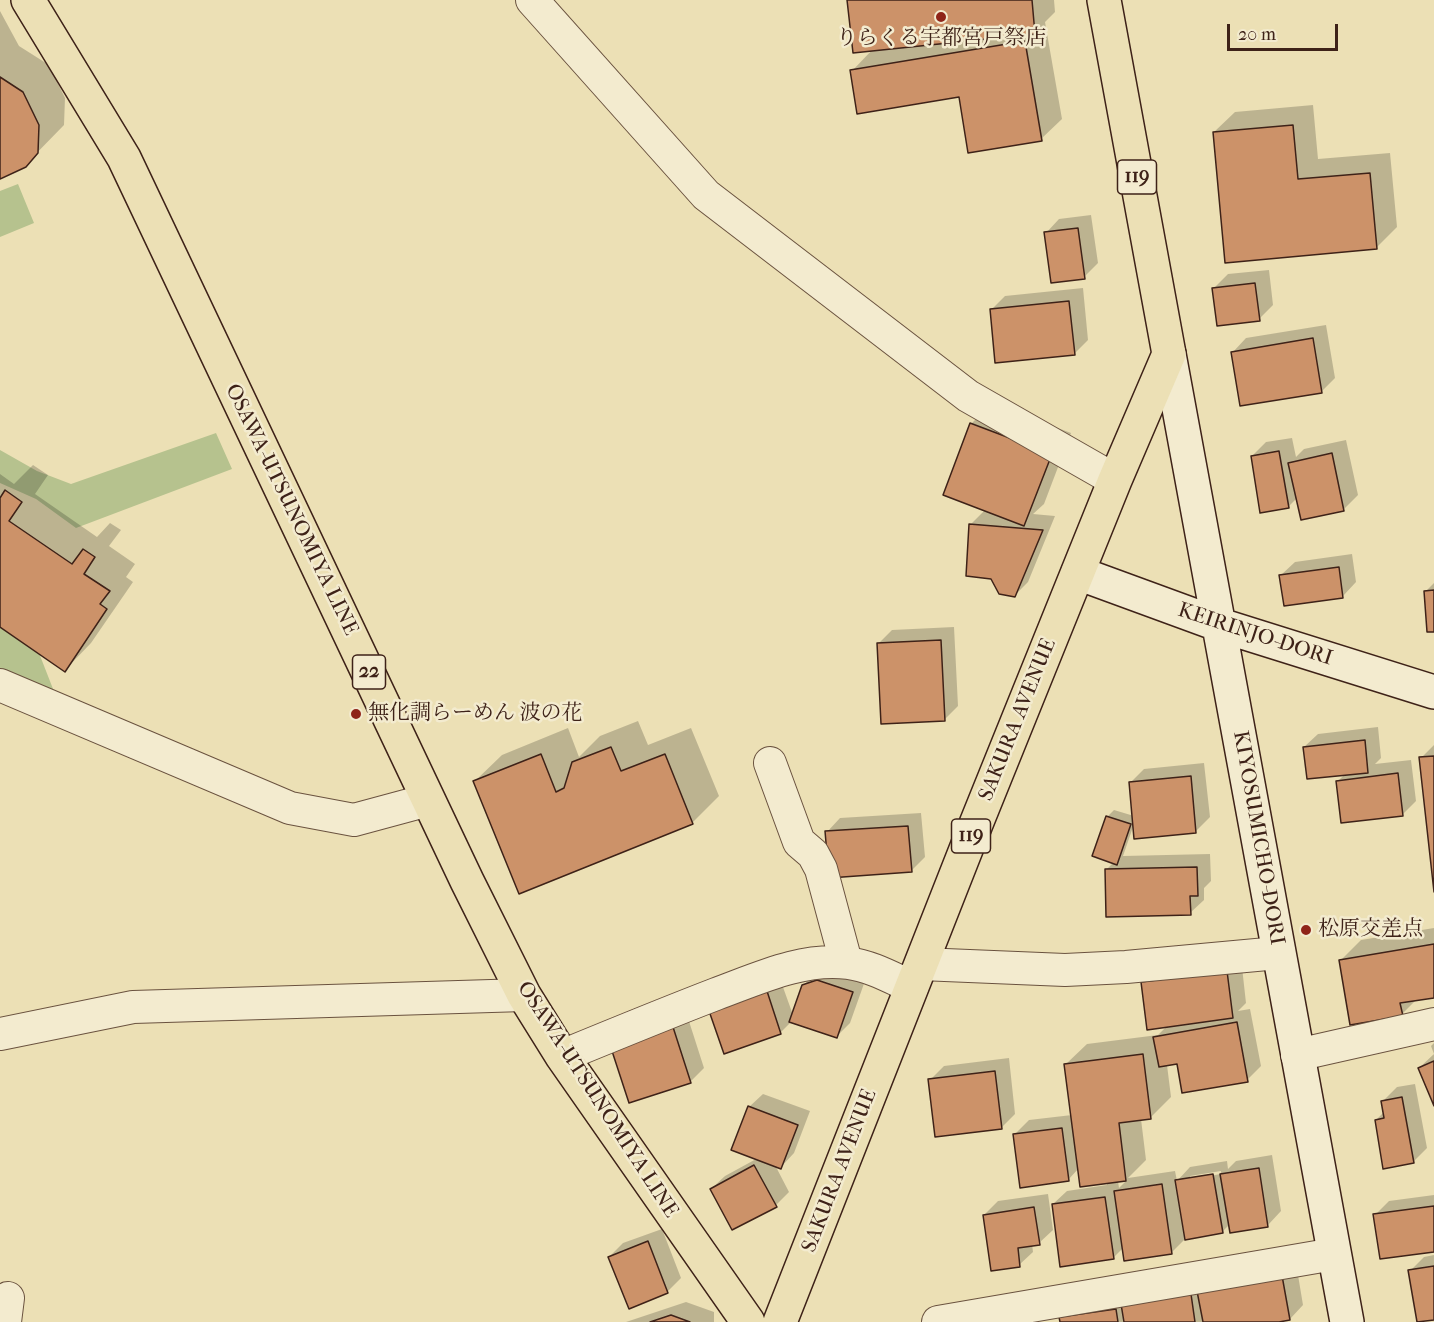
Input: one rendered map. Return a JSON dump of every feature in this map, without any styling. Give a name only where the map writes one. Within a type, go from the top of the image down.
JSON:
[{"type":"main road","name":"OSAWA-UTSUNOMIYA LINE","points":[[28,0],[120,150],[428,800],[524,995],[562,1056],[748,1322]]},
{"type":"main road","name":"119","points":[[1104,0],[1169,354]]},
{"type":"main road","name":"SAKURA AVENUE","points":[[780,1322],[1115,480],[1169,354]]},
{"type":"street","points":[[532,0],[706,195],[969,396],[1115,480]]},
{"type":"street","name":"KIYOSUMICHO-DORI","points":[[1169,354],[1347,1322]]},
{"type":"street","name":"KEIRINJO-DORI","points":[[1078,573],[1220,626],[1434,692]]},
{"type":"street","points":[[0,685],[290,808],[354,820],[428,800]]},
{"type":"street","points":[[770,763],[800,842],[813,854],[820,869],[846,962]]},
{"type":"street","points":[[562,1056],[773,972],[815,963],[846,962],[916,976],[1126,968],[1278,953]]},
{"type":"street","points":[[0,1034],[133,1007],[524,995]]},
{"type":"street","points":[[1297,1055],[1434,1024]]},
{"type":"street","points":[[938,1322],[1334,1254]]},
{"type":"green space","points":[[18,184],[34,223],[0,237],[0,191]]},
{"type":"green space","points":[[216,433],[232,469],[76,528],[36,499],[0,483],[0,450],[37,471],[71,484]]},
{"type":"green space","points":[[0,627],[39,653],[55,694],[0,673]]},
{"type":"building","name":"りらくる宇都宮戸祭店","points":[[847,0],[1032,0],[1035,34],[853,53]]},
{"type":"building","points":[[1025,41],[1042,141],[968,153],[959,97],[857,114],[850,70]]},
{"type":"building","points":[[0,77],[23,92],[39,125],[38,153],[26,167],[0,179]]},
{"type":"building","points":[[1293,125],[1298,179],[1370,173],[1377,249],[1225,263],[1213,132]]},
{"type":"building","points":[[1078,228],[1085,279],[1051,283],[1044,232]]},
{"type":"building","points":[[1255,283],[1260,321],[1217,326],[1212,288]]},
{"type":"building","points":[[1069,301],[1075,355],[995,363],[990,309]]},
{"type":"building","points":[[1313,338],[1322,393],[1240,406],[1231,352]]},
{"type":"building","points":[[970,423],[1052,454],[1024,526],[943,495]]},
{"type":"building","points":[[1279,451],[1289,508],[1260,513],[1251,456]]},
{"type":"building","points":[[1332,453],[1344,511],[1301,520],[1288,463]]},
{"type":"building","points":[[5,490],[22,502],[9,521],[72,564],[83,549],[95,557],[84,574],[110,591],[100,604],[107,609],[65,672],[0,627],[0,498]]},
{"type":"building","points":[[969,524],[1043,530],[1015,597],[999,594],[991,579],[966,576]]},
{"type":"building","points":[[1339,567],[1343,598],[1284,606],[1279,575]]},
{"type":"building","points":[[1434,590],[1434,632],[1427,632],[1424,591]]},
{"type":"building","points":[[941,640],[945,721],[881,724],[877,643]]},
{"type":"building","points":[[1365,740],[1368,773],[1307,779],[1303,747]]},
{"type":"building","points":[[611,747],[621,771],[665,754],[693,824],[519,894],[473,781],[541,754],[556,792],[564,788],[572,762]]},
{"type":"building","points":[[1434,756],[1434,892],[1419,757]]},
{"type":"building","points":[[1398,773],[1403,816],[1341,823],[1336,781]]},
{"type":"building","points":[[1191,776],[1196,833],[1134,839],[1129,782]]},
{"type":"building","points":[[1106,816],[1131,824],[1117,865],[1092,856]]},
{"type":"building","points":[[908,826],[912,872],[829,878],[825,831]]},
{"type":"building","points":[[1197,867],[1198,896],[1190,896],[1191,915],[1106,917],[1105,869]]},
{"type":"building","points":[[1434,944],[1434,998],[1400,1003],[1403,1016],[1350,1025],[1339,960]]},
{"type":"building","points":[[1227,971],[1233,1018],[1147,1030],[1141,982]]},
{"type":"building","points":[[817,980],[853,992],[837,1038],[789,1022],[802,985]]},
{"type":"building","points":[[766,988],[781,1034],[724,1054],[708,1008]]},
{"type":"building","points":[[1237,1022],[1248,1082],[1182,1093],[1177,1064],[1159,1067],[1153,1037]]},
{"type":"building","points":[[673,1027],[691,1083],[629,1103],[611,1048]]},
{"type":"building","points":[[1143,1054],[1151,1119],[1119,1123],[1126,1181],[1080,1187],[1064,1064]]},
{"type":"building","points":[[1434,1061],[1434,1106],[1418,1068]]},
{"type":"building","points":[[995,1071],[1002,1129],[935,1137],[928,1079]]},
{"type":"building","points":[[1402,1097],[1414,1163],[1383,1169],[1375,1120],[1384,1118],[1381,1101]]},
{"type":"building","points":[[748,1106],[798,1125],[781,1169],[731,1150]]},
{"type":"building","points":[[1062,1128],[1069,1181],[1020,1188],[1013,1134]]},
{"type":"building","points":[[754,1165],[777,1207],[732,1230],[710,1189]]},
{"type":"building","points":[[1259,1168],[1268,1227],[1230,1233],[1220,1174]]},
{"type":"building","points":[[1213,1174],[1223,1233],[1185,1240],[1175,1180]]},
{"type":"building","points":[[1162,1184],[1172,1254],[1124,1261],[1114,1191]]},
{"type":"building","points":[[1105,1197],[1114,1259],[1060,1267],[1052,1204]]},
{"type":"building","points":[[1434,1206],[1434,1252],[1380,1259],[1373,1214]]},
{"type":"building","points":[[1034,1207],[1040,1245],[1018,1248],[1020,1267],[991,1271],[983,1215]]},
{"type":"building","points":[[648,1241],[668,1293],[629,1309],[608,1257]]},
{"type":"building","points":[[1434,1266],[1434,1320],[1417,1322],[1408,1270]]},
{"type":"building","points":[[1281,1270],[1290,1320],[1203,1322],[1196,1286]]},
{"type":"building","points":[[1191,1294],[1195,1322],[1124,1322],[1121,1304]]},
{"type":"building","points":[[1116,1309],[1118,1322],[1060,1322],[1059,1317]]},
{"type":"building","points":[[671,1315],[690,1322],[650,1322]]},
{"type":"place","name":"りらくる宇都宮戸祭店","points":[[941,17]]},
{"type":"place","name":"無化調らーめん 波の花","points":[[356,714]]},
{"type":"place","name":"松原交差点","points":[[1306,930]]}]
